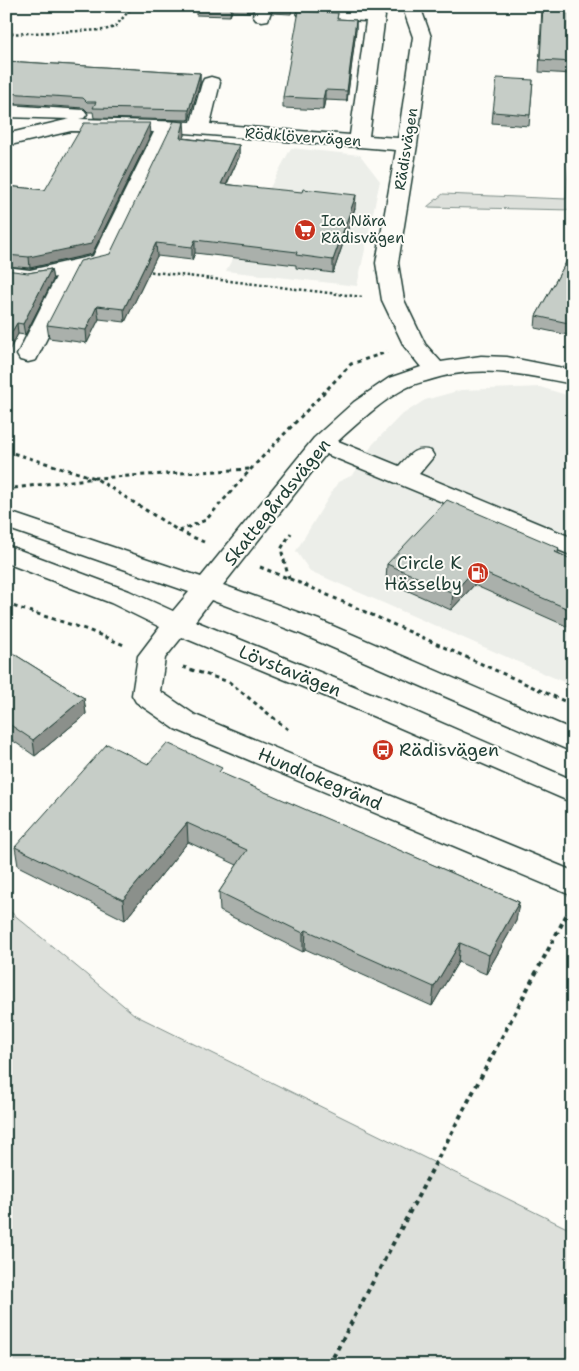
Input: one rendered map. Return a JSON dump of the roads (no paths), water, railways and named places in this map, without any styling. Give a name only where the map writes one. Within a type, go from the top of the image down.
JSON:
[{"type":"street","points":[[307,6],[306,13],[376,16],[359,141]]},
{"type":"street","name":"Rädisvägen","points":[[411,6],[422,37],[407,145],[387,263],[393,300],[415,346],[435,370]]},
{"type":"street","points":[[200,125],[211,83]]},
{"type":"street","name":"Rödklövervägen","points":[[6,111],[200,125],[407,145]]},
{"type":"street","name":"Rödklövervägen","points":[[6,140],[71,125],[200,125]]},
{"type":"street","points":[[6,273],[30,276],[101,261],[166,126]]},
{"type":"street","points":[[28,355],[71,268]]},
{"type":"street","name":"Skattegårdsvägen","points":[[177,624],[234,556],[322,443],[362,407],[397,383],[435,370],[481,363],[507,364],[573,377]]},
{"type":"street","points":[[322,443],[573,548]]},
{"type":"street","points":[[403,477],[422,456]]},
{"type":"street","points":[[6,519],[207,588],[310,627],[573,742]]},
{"type":"street","name":"Lövstavägen","points":[[6,554],[120,597],[177,624],[385,710],[573,792]]},
{"type":"street","name":"Hundlokegränd","points":[[177,624],[152,656],[146,695],[184,722],[570,898]]},
{"type":"place","name":"Ica Nära Rädisvägen","points":[[305,230]]},
{"type":"place","name":"Circle K Hässelby","points":[[478,573]]},
{"type":"place","name":"Rädisvägen","points":[[383,750]]}]
